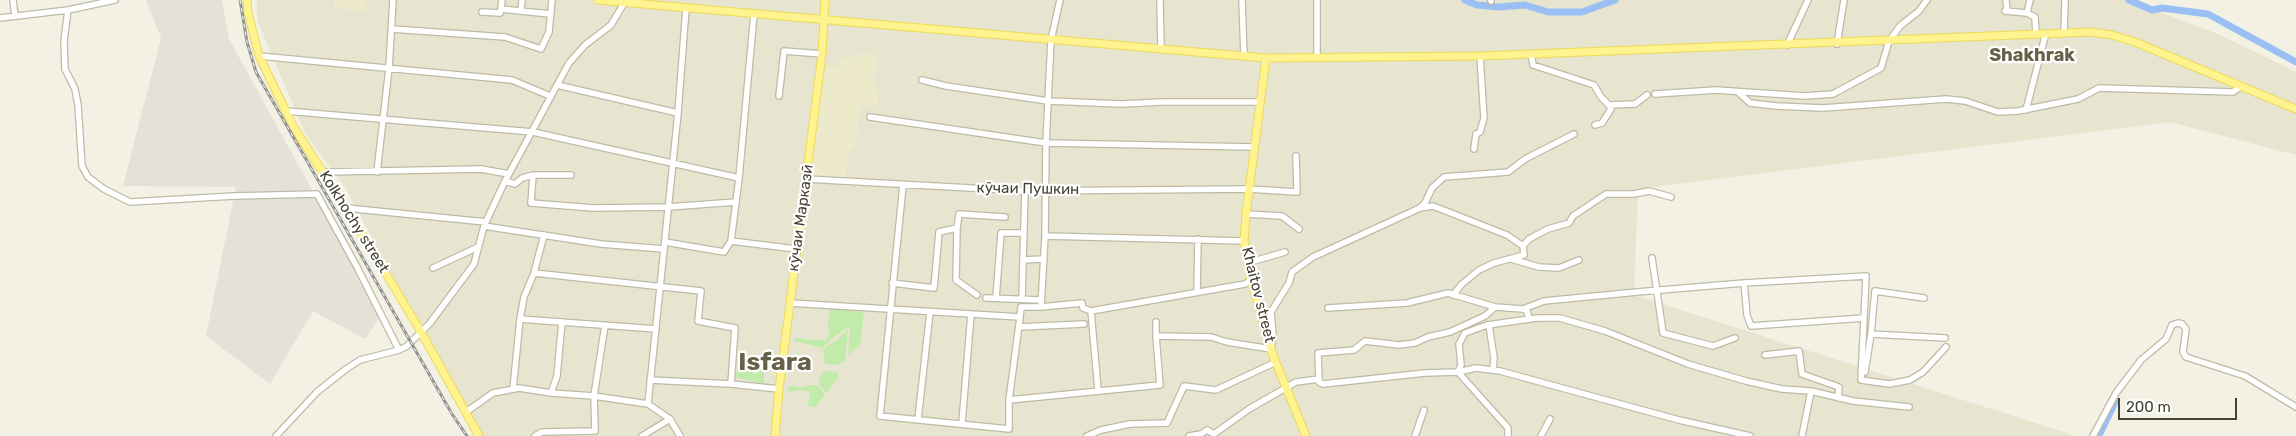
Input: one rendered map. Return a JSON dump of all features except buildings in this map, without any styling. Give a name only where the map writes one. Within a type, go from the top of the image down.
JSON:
[{"type":"main road","name":"Kolkhochy street","points":[[247,0],[248,13],[259,56],[293,126],[324,172],[421,332],[479,436]]},
{"type":"main road","points":[[598,0],[1266,58],[1480,56],[1612,49],[1889,42],[2046,33],[2112,35],[2296,109]]},
{"type":"main road","name":"кӯчаи Марказӣ","points":[[775,436],[796,249],[822,54],[825,0]]},
{"type":"main road","name":"Khaitov street","points":[[1266,58],[1244,241],[1251,280],[1271,349],[1306,436]]},
{"type":"street","points":[[13,0],[15,16]]},
{"type":"street","points":[[0,18],[68,10],[115,0]]},
{"type":"street","points":[[377,172],[389,68],[393,0]]},
{"type":"street","points":[[482,12],[500,13],[502,0]]},
{"type":"street","points":[[521,11],[522,0]]},
{"type":"street","points":[[392,29],[505,37],[541,49],[549,32],[552,0]]},
{"type":"street","points":[[1041,304],[1046,236],[1046,143],[1051,40],[1060,0]]},
{"type":"street","points":[[1160,0],[1161,48]]},
{"type":"street","points":[[1242,0],[1244,56]]},
{"type":"street","points":[[1316,0],[1318,57]]},
{"type":"street","points":[[1788,45],[1808,0]]},
{"type":"street","points":[[1837,44],[1844,0]]},
{"type":"street","points":[[1654,94],[1716,90],[1805,96],[1833,94],[1882,68],[1889,42],[1900,26],[1919,11],[1927,0]]},
{"type":"street","points":[[2006,0],[2006,11],[2027,13],[2035,17],[2036,34]]},
{"type":"street","points":[[2027,13],[2030,0]]},
{"type":"street","points":[[276,436],[317,392],[346,369],[360,360],[399,350],[421,332],[474,264],[485,224],[505,181],[569,63],[585,45],[611,25],[626,1]]},
{"type":"street","points":[[2064,33],[2065,1]]},
{"type":"street","points":[[648,404],[678,113],[686,8]]},
{"type":"street","points":[[501,9],[550,14]]},
{"type":"street","points":[[68,10],[64,41],[65,69],[75,89],[78,105],[82,166],[88,177],[104,189],[130,202],[234,196],[317,194],[399,350]]},
{"type":"street","points":[[665,242],[724,252],[731,241],[739,178],[754,14]]},
{"type":"street","points":[[2026,110],[2046,33]]},
{"type":"street","points":[[779,96],[784,51],[822,54]]},
{"type":"street","points":[[1531,54],[1533,65],[1594,85],[1601,97],[1610,105],[1635,104],[1647,95]]},
{"type":"street","points":[[259,56],[512,80],[550,96]]},
{"type":"street","points":[[1474,149],[1476,134],[1480,132],[1484,118],[1480,56]]},
{"type":"street","points":[[922,80],[946,86],[1048,101],[1122,104],[1261,102]]},
{"type":"street","points":[[557,85],[678,113]]},
{"type":"street","points":[[1738,92],[1750,103],[1776,106],[1822,108],[1946,99],[1965,101],[1998,112],[2026,110],[2078,99],[2099,88],[2233,92],[2241,86]]},
{"type":"street","points":[[1595,125],[1602,123],[1611,109],[1610,105]]},
{"type":"street","points":[[286,111],[533,132],[739,178]]},
{"type":"street","points":[[870,117],[1046,143],[1254,147]]},
{"type":"street","points":[[1420,208],[1432,188],[1444,177],[1508,172],[1525,158],[1574,134]]},
{"type":"street","name":"кӯчаи Пушкин","points":[[806,179],[1025,191],[1249,190],[1296,192],[1296,156]]},
{"type":"street","points":[[324,172],[481,169],[509,174]]},
{"type":"street","points":[[533,175],[532,203],[593,208],[668,207],[736,202]]},
{"type":"street","points":[[505,181],[515,184],[522,178],[533,175],[571,175]]},
{"type":"street","points":[[902,185],[880,416],[1009,429],[1009,400],[1021,307],[1041,304],[1082,303],[1083,308],[1091,311],[1244,284],[1251,280]]},
{"type":"street","points":[[1022,299],[1025,191]]},
{"type":"street","points":[[1523,246],[1529,240],[1548,229],[1569,223],[1573,216],[1606,194],[1634,194],[1649,191],[1671,197]]},
{"type":"street","points":[[1156,336],[1211,338],[1271,349],[1273,335],[1271,312],[1288,283],[1292,272],[1312,257],[1420,208],[1433,206],[1507,235],[1523,246],[1524,255],[1494,263],[1479,270],[1462,284],[1453,295]]},
{"type":"street","points":[[346,208],[485,224],[600,244],[664,249]]},
{"type":"street","points":[[977,294],[956,280],[959,214],[1005,217]]},
{"type":"street","points":[[1246,214],[1282,216],[1299,229]]},
{"type":"street","points":[[892,283],[934,288],[939,232],[957,228]]},
{"type":"street","points":[[996,298],[1001,234],[1024,233]]},
{"type":"street","points":[[513,389],[524,297],[534,273],[544,235]]},
{"type":"street","points":[[1046,236],[1244,241]]},
{"type":"street","points":[[1197,292],[1198,239]]},
{"type":"street","points":[[731,241],[796,249]]},
{"type":"street","points":[[432,268],[478,248]]},
{"type":"street","points":[[1247,263],[1285,252]]},
{"type":"street","points":[[1652,258],[1663,333],[1713,346],[1735,338]]},
{"type":"street","points":[[1511,259],[1539,267],[1559,268],[1580,260]]},
{"type":"street","points":[[1023,260],[1044,260]]},
{"type":"street","points":[[534,273],[701,291],[698,321],[735,328],[731,384]]},
{"type":"street","points":[[1328,308],[1407,303],[1448,293],[1495,307],[1523,309],[1544,301],[1744,283],[1866,276],[1861,380],[1889,384],[1910,380],[1923,372],[1946,347]]},
{"type":"street","points":[[1744,283],[1747,314],[1751,326],[1864,318]]},
{"type":"street","points":[[1867,381],[1865,373],[1875,291],[1924,298]]},
{"type":"street","points":[[986,298],[1022,299],[1041,304]]},
{"type":"street","points":[[790,303],[889,311],[1020,317]]},
{"type":"street","points":[[1495,307],[1485,316],[1450,332],[1428,337],[1415,343],[1399,345],[1365,341],[1354,350],[1318,353],[1319,382],[1323,384],[1425,373],[1458,372],[1476,368],[1492,370],[1679,420],[1750,436]]},
{"type":"street","points":[[1523,309],[1527,312],[1529,319]]},
{"type":"street","points":[[1091,311],[1098,390]]},
{"type":"street","points":[[918,419],[930,312]]},
{"type":"street","points":[[962,423],[971,314]]},
{"type":"street","points":[[1458,372],[1461,365],[1459,344],[1465,333],[1490,325],[1529,319],[1560,318],[1605,331],[1688,364],[1746,381],[1782,389],[1811,391],[1838,398],[1909,407]]},
{"type":"street","points":[[520,319],[656,329]]},
{"type":"street","points":[[551,393],[557,376],[562,322]]},
{"type":"street","points":[[1009,400],[1160,385],[1156,322]]},
{"type":"street","points":[[2093,436],[2116,393],[2136,366],[2166,339],[2172,325],[2178,323],[2186,329],[2183,352],[2186,357],[2245,376],[2296,407]]},
{"type":"street","points":[[1019,327],[1084,324]]},
{"type":"street","points":[[535,436],[542,432],[596,434],[594,396],[604,325]]},
{"type":"street","points":[[1490,325],[1494,358],[1492,370]]},
{"type":"street","points":[[1871,334],[1945,338]]},
{"type":"street","points":[[1765,355],[1799,351],[1802,374],[1839,387],[1838,398]]},
{"type":"street","points":[[1087,436],[1101,430],[1130,424],[1167,423],[1184,386],[1216,390],[1276,362]]},
{"type":"street","points":[[1458,372],[1508,428],[1508,436]]},
{"type":"street","points":[[1189,436],[1201,434],[1207,430],[1214,434],[1249,409],[1286,387],[1296,382],[1319,378]]},
{"type":"street","points":[[650,380],[731,384],[779,389]]},
{"type":"street","points":[[466,412],[493,393],[519,388],[551,393],[594,396],[648,404],[670,419],[680,436]]},
{"type":"street","points":[[1802,436],[1811,391]]},
{"type":"street","points":[[1415,436],[1424,410]]},
{"type":"street","points":[[642,436],[670,419]]},
{"type":"street","points":[[1541,436],[1550,419]]},
{"type":"shaded area","points":[[146,0],[222,0],[229,39],[381,315],[365,339],[313,311],[270,384],[206,336],[236,187],[123,186],[161,38]]},
{"type":"shaded area","name":"Isfara","points":[[257,0],[2128,0],[2218,34],[2296,72],[2296,155],[2170,122],[1638,189],[1634,295],[2076,436],[477,436],[346,189],[306,135],[257,20]]},
{"type":"shaded area","points":[[335,0],[367,0],[366,12],[334,8]]},
{"type":"shaded area","points":[[853,54],[876,54],[876,72],[873,75],[879,98],[877,106],[860,105],[856,146],[849,150],[846,178],[808,176],[824,65],[838,67],[840,57],[852,59]]},
{"type":"green space","points":[[830,309],[864,312],[860,345],[848,355],[850,326],[822,348],[795,341],[794,338],[826,341],[828,333],[830,333],[828,327]]},
{"type":"green space","points":[[848,329],[845,361],[837,365],[825,364],[823,349],[837,340]]},
{"type":"green space","points":[[738,364],[751,367],[750,371],[755,374],[760,372],[760,366],[764,367],[764,384],[736,377]]},
{"type":"green space","points":[[824,371],[837,372],[839,377],[826,393],[819,384],[819,379]]},
{"type":"green space","points":[[789,386],[802,387],[818,386],[825,395],[815,407],[808,406],[810,391],[788,392]]},
{"type":"waterway","points":[[1465,0],[1477,5],[1499,7],[1525,5],[1548,12],[1582,12],[1615,0]]},
{"type":"waterway","points":[[2129,0],[2152,10],[2162,8],[2208,14],[2296,62]]},
{"type":"waterway","points":[[2100,436],[2117,401]]},
{"type":"railway","points":[[240,0],[247,42],[256,72],[452,414],[467,436]]},
{"type":"district","name":"Shakhrak","points":[[2032,56]]},
{"type":"district","name":"Isfara","points":[[775,363]]}]
